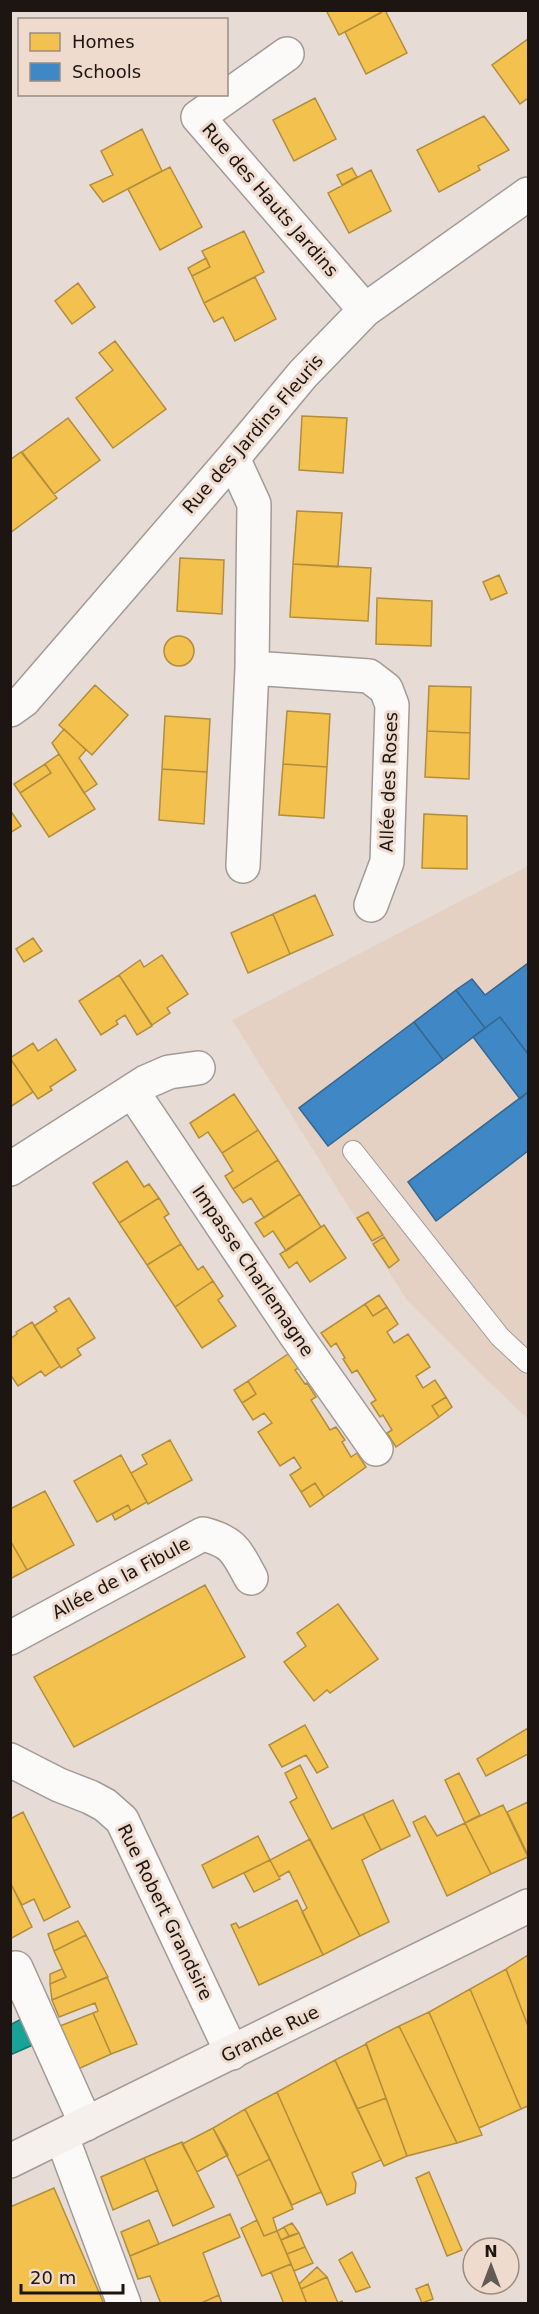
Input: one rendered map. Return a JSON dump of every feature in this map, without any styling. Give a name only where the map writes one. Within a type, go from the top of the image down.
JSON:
[{"type":"main road","name":"Grande Rue","points":[[10,2161],[528,1906]]},
{"type":"street","name":"Rue des Hauts Jardins","points":[[228,96],[287,54]]},
{"type":"street","name":"Rue des Hauts Jardins","points":[[228,96],[198,117],[365,310]]},
{"type":"street","name":"Rue des Jardins Fleuris","points":[[10,710],[24,700],[303,374],[365,310],[528,194]]},
{"type":"street","points":[[232,458],[254,504],[252,668],[243,866]]},
{"type":"street","name":"Allée des Roses","points":[[252,668],[369,676],[386,689],[392,705],[387,862],[371,905]]},
{"type":"street","points":[[10,1168],[132,1091],[169,1072],[198,1068]]},
{"type":"street","name":"Impasse Charlemagne","points":[[132,1091],[295,1334],[376,1449]]},
{"type":"street","name":"Allée de la Fibule","points":[[10,1638],[203,1534],[222,1539],[237,1552],[250,1578]]},
{"type":"street","name":"Rue Robert Grandsire","points":[[10,1760],[105,1805],[122,1820],[232,2053]]},
{"type":"street","points":[[10,1971],[16,1968],[74,2130],[124,2304]]},
{"type":"lane","points":[[353,1151],[500,1337],[528,1364]]},
{"type":"shaded area","points":[[528,866],[528,1419],[406,1299],[232,1020]]},
{"type":"building: Homes","points":[[326,10],[380,10],[381,13],[339,35]]},
{"type":"building: Homes","points":[[385,10],[407,53],[366,74],[345,32]]},
{"type":"building: Homes","points":[[528,39],[528,98],[520,104],[492,65]]},
{"type":"building: Homes","points":[[315,98],[336,139],[294,161],[273,120]]},
{"type":"building: Homes","points":[[484,116],[509,150],[478,166],[480,170],[439,192],[417,150]]},
{"type":"building: Homes","points":[[142,129],[162,171],[103,202],[90,185],[113,175],[101,151]]},
{"type":"building: Homes","points":[[170,167],[202,227],[160,250],[128,189]]},
{"type":"building: Homes","points":[[352,168],[357,177],[342,185],[337,175]]},
{"type":"building: Homes","points":[[371,170],[391,211],[349,233],[328,193]]},
{"type":"building: Homes","points":[[244,231],[264,272],[204,303],[192,276],[210,267],[202,251]]},
{"type":"building: Homes","points":[[206,258],[210,267],[192,276],[188,268]]},
{"type":"building: Homes","points":[[255,277],[276,319],[235,341],[223,317],[214,322],[204,303]]},
{"type":"building: Homes","points":[[78,283],[95,307],[72,324],[55,301]]},
{"type":"building: Homes","points":[[115,341],[166,409],[113,448],[76,398],[113,370],[99,353]]},
{"type":"building: Homes","points":[[302,416],[347,418],[343,473],[299,470]]},
{"type":"building: Homes","points":[[68,418],[100,460],[54,494],[22,452]]},
{"type":"building: Homes","points":[[21,452],[57,498],[10,533],[10,460]]},
{"type":"building: Homes","points":[[297,511],[342,513],[338,567],[293,564]]},
{"type":"building: Homes","points":[[180,558],[224,560],[222,614],[177,611]]},
{"type":"building: Homes","points":[[293,564],[371,568],[368,621],[290,617]]},
{"type":"building: Homes","points":[[499,575],[507,593],[491,600],[483,582]]},
{"type":"building: Homes","points":[[377,598],[432,601],[431,646],[376,644]]},
{"type":"building: Homes","points":[[179,636],[190,640],[194,651],[190,662],[179,666],[168,662],[164,651],[168,640]]},
{"type":"building: Homes","points":[[95,685],[128,715],[92,755],[59,725]]},
{"type":"building: Homes","points":[[429,686],[471,687],[470,733],[427,731]]},
{"type":"building: Homes","points":[[287,711],[330,714],[327,767],[283,764]]},
{"type":"building: Homes","points":[[165,716],[210,719],[207,772],[162,769]]},
{"type":"building: Homes","points":[[64,729],[86,750],[79,758],[97,784],[84,793],[52,743]]},
{"type":"building: Homes","points":[[427,731],[470,733],[469,779],[425,777]]},
{"type":"building: Homes","points":[[59,754],[95,809],[49,837],[20,793],[51,773],[45,764]]},
{"type":"building: Homes","points":[[45,764],[51,773],[20,793],[14,784]]},
{"type":"building: Homes","points":[[283,764],[327,767],[324,818],[279,815]]},
{"type":"building: Homes","points":[[162,769],[207,772],[204,824],[159,820]]},
{"type":"building: Homes","points":[[10,810],[21,826],[10,833]]},
{"type":"building: Homes","points":[[424,814],[467,816],[467,869],[422,868]]},
{"type":"building: Homes","points":[[315,895],[333,935],[290,954],[273,914]]},
{"type":"building: Homes","points":[[273,914],[290,954],[248,973],[231,933]]},
{"type":"building: Homes","points":[[33,938],[42,951],[24,962],[16,949]]},
{"type":"building: Homes","points":[[162,955],[188,994],[167,1008],[170,1013],[152,1025],[119,975],[140,960],[144,967]]},
{"type":"building: Homes","points":[[119,975],[152,1026],[137,1035],[125,1015],[116,1021],[118,1024],[101,1035],[79,1001]]},
{"type":"building: Homes","points":[[56,1039],[76,1070],[50,1087],[52,1090],[38,1099],[10,1058],[33,1043],[38,1051]]},
{"type":"building: Homes","points":[[10,1058],[33,1092],[10,1107]]},
{"type":"building: Homes","points":[[234,1094],[258,1130],[222,1153],[208,1132],[199,1138],[190,1123]]},
{"type":"building: Homes","points":[[258,1130],[278,1160],[233,1189],[225,1176],[233,1171],[222,1153]]},
{"type":"building: Homes","points":[[278,1160],[300,1194],[264,1218],[251,1198],[243,1203],[233,1189]]},
{"type":"building: Homes","points":[[127,1161],[144,1187],[149,1184],[159,1198],[119,1223],[93,1183]]},
{"type":"building: Homes","points":[[300,1194],[321,1227],[286,1251],[273,1231],[264,1237],[255,1223]]},
{"type":"building: Homes","points":[[159,1198],[169,1214],[164,1217],[181,1244],[147,1265],[119,1223]]},
{"type":"building: Homes","points":[[368,1212],[383,1235],[372,1241],[357,1218]]},
{"type":"building: Homes","points":[[324,1225],[346,1258],[310,1282],[297,1262],[289,1268],[280,1254]]},
{"type":"building: Homes","points":[[384,1237],[399,1260],[389,1268],[373,1244]]},
{"type":"building: Homes","points":[[181,1244],[198,1270],[203,1266],[213,1281],[175,1307],[147,1265]]},
{"type":"building: Homes","points":[[213,1281],[223,1296],[218,1300],[236,1326],[202,1348],[175,1307]]},
{"type":"building: Homes","points":[[379,1295],[387,1307],[373,1316],[365,1304]]},
{"type":"building: Homes","points":[[69,1298],[95,1338],[77,1349],[81,1355],[61,1368],[34,1326],[57,1311],[54,1307]]},
{"type":"building: Homes","points":[[365,1304],[373,1316],[387,1307],[398,1324],[387,1332],[394,1343],[408,1334],[430,1367],[416,1376],[423,1388],[435,1380],[446,1397],[432,1406],[439,1417],[396,1447],[387,1433],[392,1430],[383,1415],[380,1417],[371,1403],[376,1400],[357,1370],[352,1373],[336,1343],[331,1347],[321,1333]]},
{"type":"building: Homes","points":[[32,1322],[60,1366],[45,1376],[41,1371],[18,1386],[10,1374],[10,1339],[17,1334],[16,1332]]},
{"type":"building: Homes","points":[[291,1352],[300,1367],[295,1370],[316,1397],[311,1400],[330,1430],[336,1427],[345,1440],[342,1442],[351,1457],[357,1453],[366,1467],[324,1497],[315,1483],[301,1492],[290,1475],[301,1468],[294,1457],[280,1466],[258,1432],[272,1423],[264,1413],[253,1420],[242,1403],[256,1394],[248,1381]]},
{"type":"building: Homes","points":[[248,1381],[256,1394],[242,1403],[234,1390]]},
{"type":"building: Homes","points":[[446,1397],[452,1407],[439,1417],[432,1406]]},
{"type":"building: Homes","points":[[170,1440],[192,1480],[148,1504],[131,1473],[147,1464],[142,1455]]},
{"type":"building: Homes","points":[[121,1455],[147,1502],[131,1511],[128,1505],[97,1522],[74,1481]]},
{"type":"building: Homes","points":[[315,1483],[324,1497],[310,1507],[301,1492]]},
{"type":"building: Homes","points":[[45,1491],[74,1545],[27,1570],[10,1540],[10,1509]]},
{"type":"building: Homes","points":[[128,1505],[131,1511],[115,1520],[112,1514]]},
{"type":"building: Homes","points":[[10,1540],[27,1570],[10,1579]]},
{"type":"building: Homes","points":[[205,1585],[245,1657],[74,1747],[34,1677]]},
{"type":"building: Homes","points":[[338,1604],[378,1659],[330,1693],[327,1690],[314,1701],[284,1662],[306,1646],[297,1633]]},
{"type":"building: Homes","points":[[305,1725],[328,1767],[317,1773],[306,1755],[282,1767],[269,1745]]},
{"type":"building: Homes","points":[[528,1728],[528,1754],[486,1776],[477,1759]]},
{"type":"building: Homes","points":[[300,1765],[332,1829],[363,1814],[381,1850],[362,1860],[389,1922],[360,1936],[290,1802],[297,1798],[285,1773]]},
{"type":"building: Homes","points":[[459,1773],[480,1815],[465,1823],[445,1780]]},
{"type":"building: Homes","points":[[393,1800],[410,1836],[381,1850],[363,1814]]},
{"type":"building: Homes","points":[[528,1802],[528,1855],[507,1812]]},
{"type":"building: Homes","points":[[503,1805],[528,1857],[491,1874],[465,1823]]},
{"type":"building: Homes","points":[[23,1812],[70,1907],[44,1921],[34,1899],[22,1905],[10,1882],[10,1819]]},
{"type":"building: Homes","points":[[425,1816],[437,1836],[465,1823],[491,1874],[447,1896],[413,1822]]},
{"type":"building: Homes","points":[[258,1836],[270,1860],[213,1888],[202,1865]]},
{"type":"building: Homes","points":[[310,1839],[360,1936],[323,1955],[302,1912],[307,1908],[289,1871],[279,1877],[270,1860]]},
{"type":"building: Homes","points":[[270,1860],[280,1879],[254,1892],[244,1873]]},
{"type":"building: Homes","points":[[10,1882],[32,1927],[10,1939]]},
{"type":"building: Homes","points":[[297,1900],[323,1955],[259,1985],[231,1925],[236,1923],[239,1928]]},
{"type":"building: Homes","points":[[78,1921],[86,1935],[54,1951],[48,1934]]},
{"type":"building: Homes","points":[[86,1935],[108,1977],[52,2000],[50,1984],[66,1977],[54,1951]]},
{"type":"building: Homes","points":[[528,1955],[528,2026],[506,1969]]},
{"type":"building: Homes","points":[[62,1969],[66,1977],[50,1984],[50,1974]]},
{"type":"building: Homes","points":[[506,1969],[528,2026],[528,2106],[521,2109],[470,1989]]},
{"type":"building: Homes","points":[[107,1977],[137,2044],[111,2054],[93,2013],[98,2011],[95,2003],[59,2017],[52,2000]]},
{"type":"building: Homes","points":[[470,1989],[521,2109],[479,2128],[429,2012]]},
{"type":"building: Homes","points":[[429,2012],[482,2135],[457,2143],[399,2026]]},
{"type":"building: Homes","points":[[93,2013],[111,2054],[76,2070],[60,2026]]},
{"type":"building: Homes","points":[[399,2026],[457,2143],[407,2156],[366,2043]]},
{"type":"building: Homes","points":[[366,2044],[386,2098],[357,2109],[335,2060]]},
{"type":"building: Homes","points":[[335,2060],[381,2160],[352,2173],[356,2183],[355,2193],[327,2205],[277,2092]]},
{"type":"building: Homes","points":[[277,2092],[321,2192],[292,2205],[245,2109]]},
{"type":"building: Homes","points":[[386,2098],[407,2156],[384,2166],[357,2109]]},
{"type":"building: Homes","points":[[245,2109],[270,2159],[237,2176],[213,2128]]},
{"type":"building: Homes","points":[[213,2128],[228,2155],[197,2172],[182,2144]]},
{"type":"building: Homes","points":[[182,2142],[214,2207],[173,2226],[144,2158]]},
{"type":"building: Homes","points":[[144,2158],[158,2190],[113,2210],[101,2177]]},
{"type":"building: Homes","points":[[270,2159],[293,2209],[273,2218],[277,2231],[264,2236],[237,2176]]},
{"type":"building: Homes","points":[[429,2172],[461,2250],[447,2256],[416,2178]]},
{"type":"building: Homes","points":[[54,2188],[104,2304],[10,2304],[10,2207]]},
{"type":"building: Homes","points":[[230,2214],[240,2237],[203,2253],[219,2295],[199,2304],[161,2304],[150,2276],[138,2279],[130,2256]]},
{"type":"building: Homes","points":[[149,2220],[159,2244],[130,2256],[121,2232]]},
{"type":"building: Homes","points":[[257,2220],[264,2236],[277,2231],[291,2264],[262,2276],[241,2228]]},
{"type":"building: Homes","points":[[292,2223],[299,2233],[289,2236],[284,2227]]},
{"type":"building: Homes","points":[[284,2227],[289,2236],[281,2240],[277,2231]]},
{"type":"building: Homes","points":[[299,2233],[305,2247],[287,2254],[281,2240]]},
{"type":"building: Homes","points":[[305,2247],[313,2263],[294,2271],[287,2254]]},
{"type":"building: Homes","points":[[352,2252],[370,2287],[356,2292],[339,2260]]},
{"type":"building: Homes","points":[[291,2264],[307,2304],[284,2304],[271,2272]]},
{"type":"building: Homes","points":[[317,2267],[327,2277],[301,2289],[299,2284]]},
{"type":"building: Homes","points":[[327,2277],[338,2303],[342,2301],[343,2304],[307,2304],[301,2289]]},
{"type":"building: Homes","points":[[428,2284],[433,2299],[422,2303],[416,2289]]},
{"type":"building: Homes","points":[[219,2295],[222,2304],[199,2304]]},
{"type":"building: Schools","points":[[527,964],[528,1054],[500,1017],[485,1028],[456,990],[472,979],[485,995]]},
{"type":"building: Schools","points":[[456,990],[485,1028],[443,1060],[414,1022]]},
{"type":"building: Schools","points":[[500,1017],[528,1054],[528,1092],[520,1099],[473,1037]]},
{"type":"building: Schools","points":[[414,1022],[443,1060],[328,1146],[299,1108]]},
{"type":"building: Schools","points":[[528,1092],[528,1151],[436,1221],[408,1182]]},
{"type":"building: Public","points":[[23,2018],[35,2044],[10,2055],[10,2025]]}]
